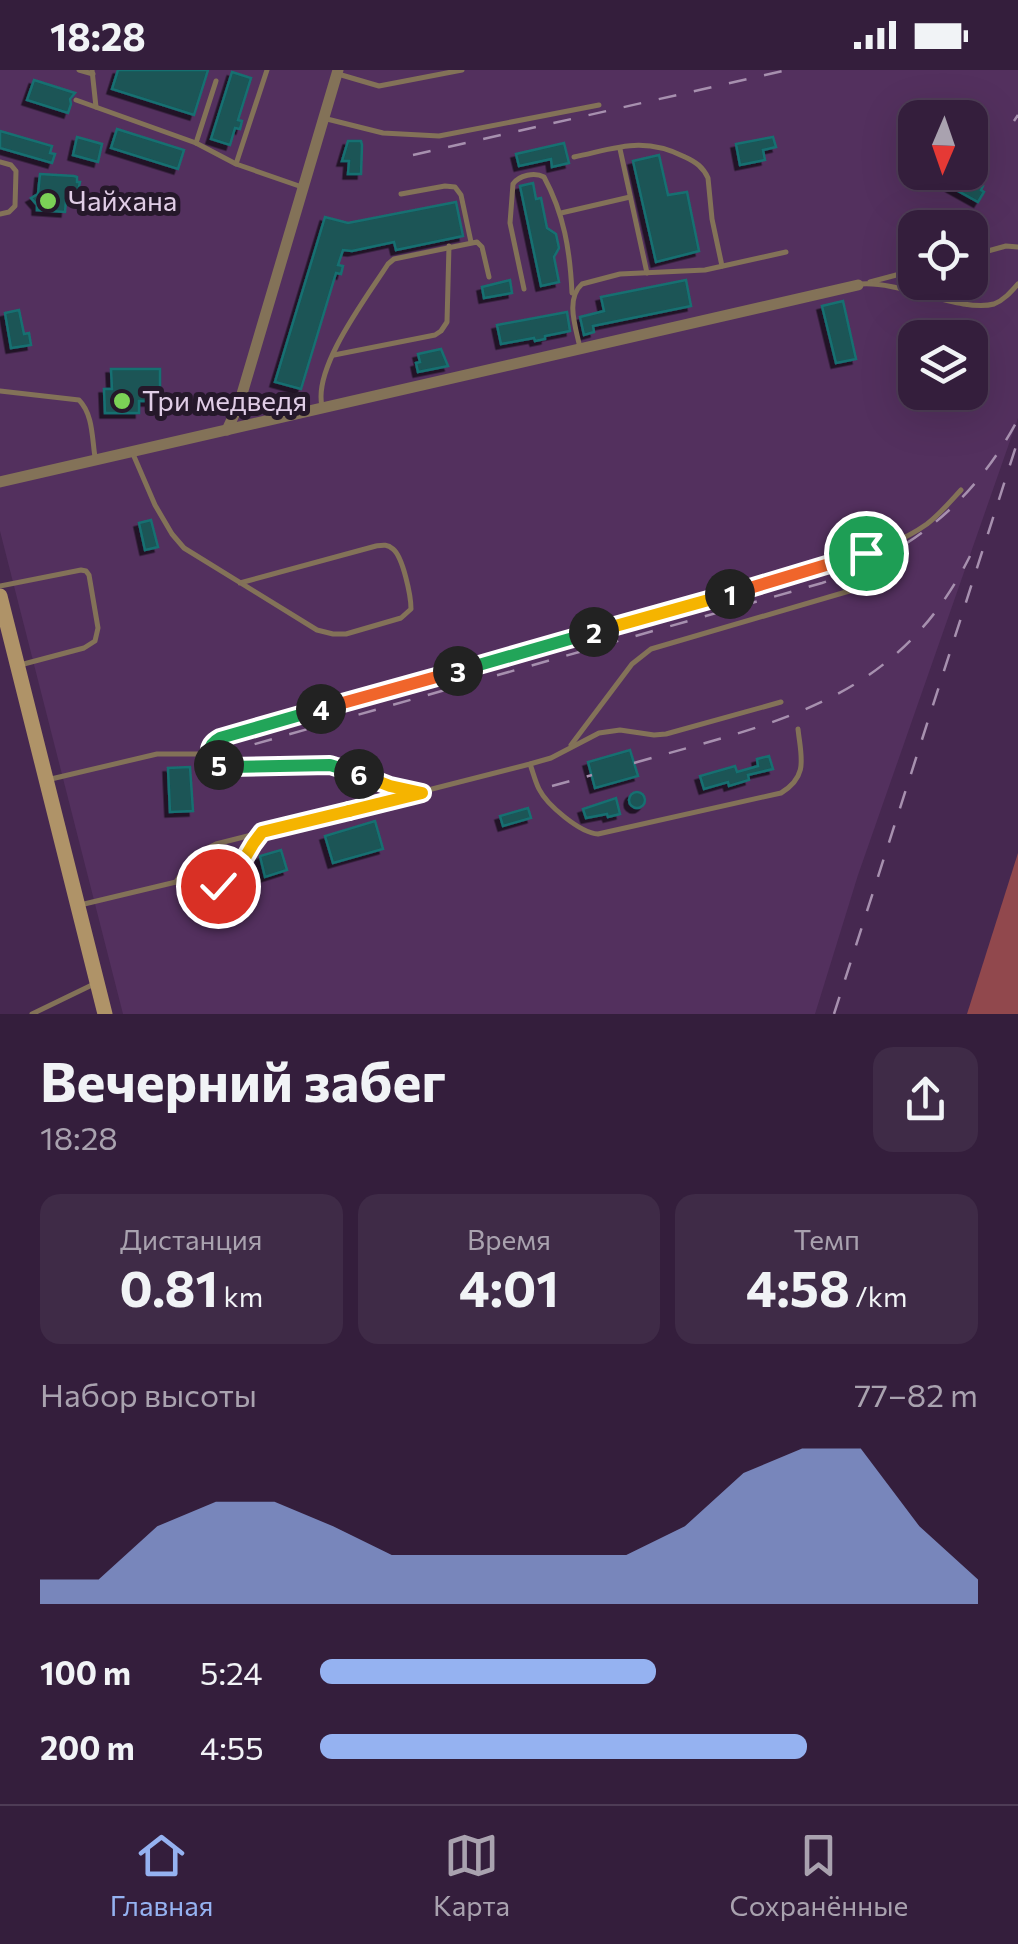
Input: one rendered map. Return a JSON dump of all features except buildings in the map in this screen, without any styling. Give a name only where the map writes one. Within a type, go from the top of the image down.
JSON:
[{"type":"main road","points":[[0,596],[104,1014]]},
{"type":"street","points":[[228,430],[337,72]]},
{"type":"street","points":[[0,482],[858,285]]},
{"type":"lane","points":[[79,70],[92,72],[96,108]]},
{"type":"lane","points":[[236,164],[267,70]]},
{"type":"lane","points":[[337,72],[379,86],[462,70]]},
{"type":"lane","points":[[196,143],[216,80]]},
{"type":"lane","points":[[76,100],[302,187]]},
{"type":"lane","points":[[323,118],[396,135],[438,136],[599,105]]},
{"type":"lane","points":[[574,157],[649,144],[673,151],[701,167],[708,178],[722,266]]},
{"type":"lane","points":[[619,148],[648,273]]},
{"type":"lane","points":[[0,162],[11,165],[16,172],[16,206],[0,214]]},
{"type":"lane","points":[[524,289],[510,224],[515,181],[534,175],[544,177],[560,213],[569,250],[580,350]]},
{"type":"lane","points":[[402,194],[455,187],[471,242]]},
{"type":"lane","points":[[560,213],[630,197]]},
{"type":"lane","points":[[323,408],[321,386],[332,355],[388,264],[399,256],[476,242],[482,247],[489,277]]},
{"type":"lane","points":[[332,355],[441,331],[447,322],[449,246]]},
{"type":"lane","points":[[988,251],[1018,247]]},
{"type":"lane","points":[[572,300],[576,288],[586,282],[620,274],[696,271],[786,252]]},
{"type":"lane","points":[[858,285],[898,274]]},
{"type":"lane","points":[[858,285],[881,284],[984,306],[1002,300],[1018,284]]},
{"type":"lane","points":[[0,391],[79,400],[88,414],[96,460]]},
{"type":"lane","points":[[131,452],[155,504],[184,548],[240,583],[317,630],[346,634],[402,618],[410,609],[410,595],[396,552],[382,545],[240,583]]},
{"type":"lane","points":[[422,793],[330,765],[230,767],[218,764],[210,754],[212,744],[228,735],[866,553],[928,523],[960,490]]},
{"type":"lane","points":[[0,586],[81,570],[89,575],[98,628],[95,641],[84,648],[17,666]]},
{"type":"lane","points":[[570,748],[632,664],[651,648],[862,587]]},
{"type":"lane","points":[[176,882],[198,852],[216,844],[551,758],[598,732],[666,734],[782,702]]},
{"type":"lane","points":[[530,764],[545,798],[580,829],[598,834],[781,793],[794,784],[800,772],[798,729]]},
{"type":"lane","points":[[46,780],[156,754],[210,754]]},
{"type":"lane","points":[[78,906],[176,882],[204,887],[228,882],[262,832]]},
{"type":"lane","points":[[32,1014],[96,983]]},
{"type":"shaded area","points":[[0,70],[1018,70],[1018,418],[858,875],[815,1014],[123,1014],[0,531]]},
{"type":"shaded area","points":[[1018,853],[1018,1014],[967,1014]]},
{"type":"railway","points":[[413,155],[787,70]]},
{"type":"railway","points":[[1014,121],[1018,115]]},
{"type":"railway","points":[[220,754],[854,571],[884,557],[937,521],[982,475],[1018,419]]},
{"type":"railway","points":[[834,1014],[1018,440]]},
{"type":"railway","points":[[634,763],[783,718],[828,699],[869,675],[907,644],[940,605],[970,556]]},
{"type":"railway","points":[[552,786],[592,775]]},
{"type":"place","name":"Чайхана","points":[[48,201]]},
{"type":"place","name":"Три медведя","points":[[122,401]]},
{"type":"route","points":[[218,886],[233,878],[262,832],[422,793],[330,765],[223,766],[214,762],[210,754],[212,744],[220,738],[866,553]]}]
